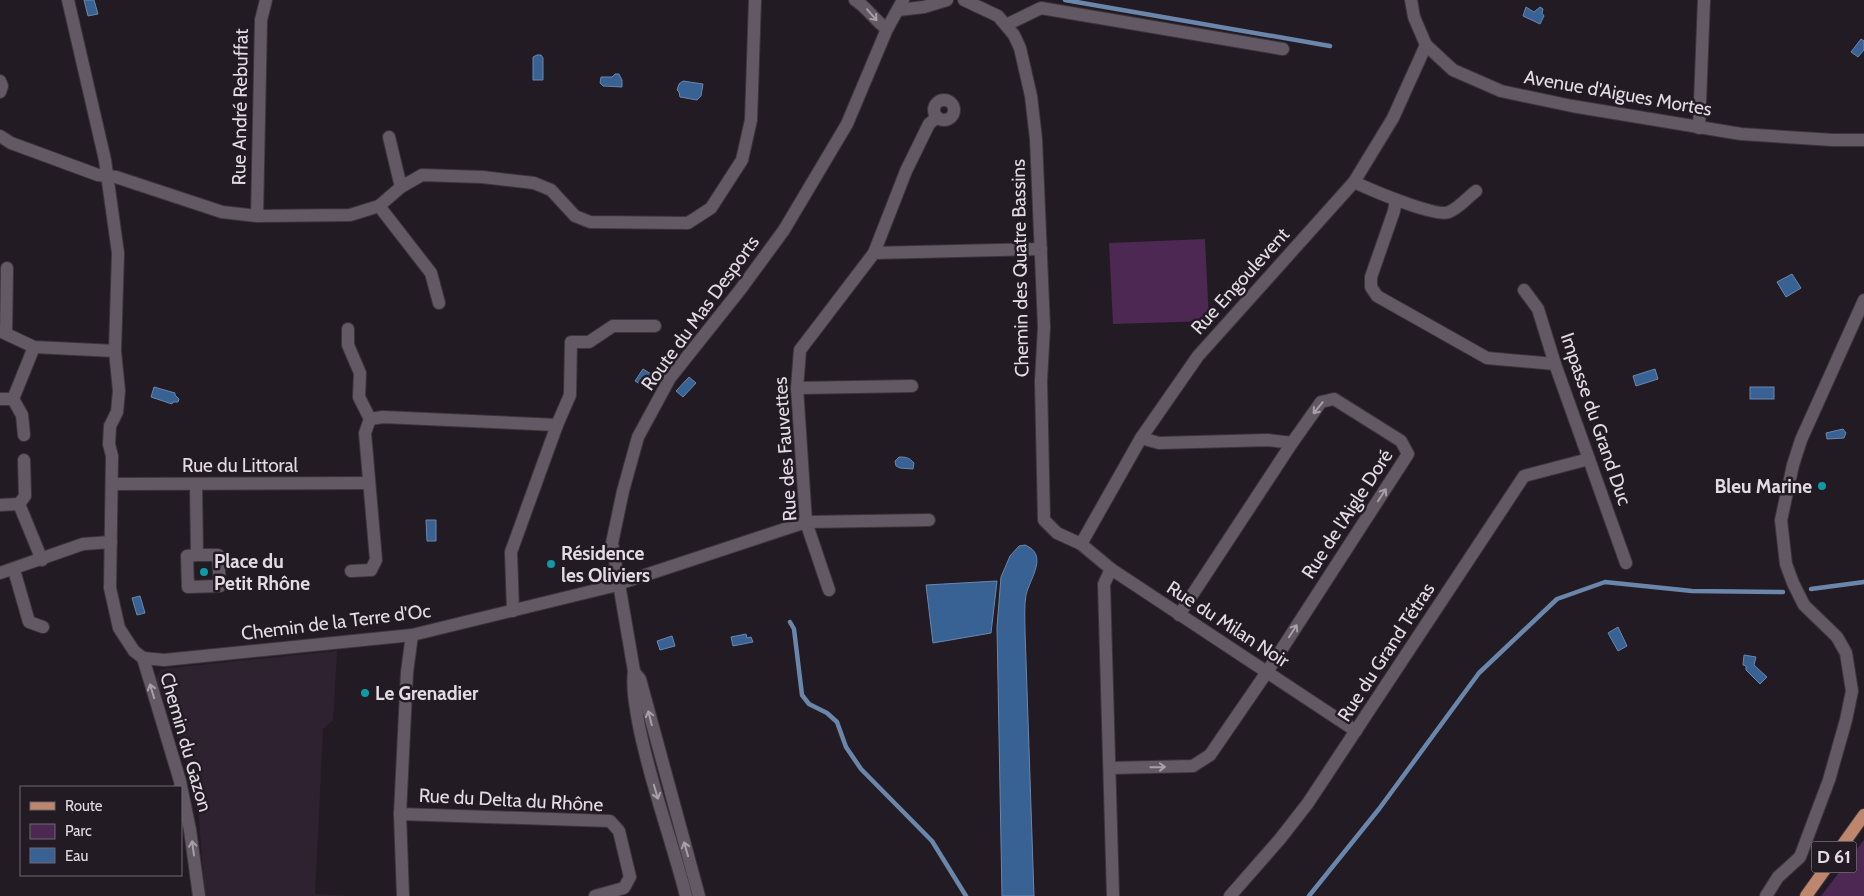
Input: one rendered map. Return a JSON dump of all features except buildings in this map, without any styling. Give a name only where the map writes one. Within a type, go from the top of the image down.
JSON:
[{"type":"main road","name":"D 61","points":[[1806,896],[1863,816]]},
{"type":"street","points":[[68,0],[98,128],[118,252],[115,351],[119,391],[118,412],[110,426],[112,484],[110,588],[119,628],[134,651],[144,658]]},
{"type":"street","name":"Rue André Rebuffat","points":[[257,216],[261,20],[266,0]]},
{"type":"street","points":[[0,136],[11,143],[98,175],[116,176],[222,212],[257,216],[350,215],[379,206],[401,187],[422,175],[482,177],[534,183],[551,190],[574,216],[590,222],[688,223],[711,208],[742,160],[751,120],[755,0]]},
{"type":"street","points":[[856,0],[871,12],[879,24],[888,29]]},
{"type":"street","points":[[900,5],[924,7],[947,0]]},
{"type":"street","name":"Chemin des Quatre Bassins","points":[[964,0],[998,16],[1014,35],[1020,48],[1030,96],[1036,139],[1044,327],[1041,381],[1044,520],[1057,533],[1081,544]]},
{"type":"street","name":"Avenue d'Aigues Mortes","points":[[1411,0],[1414,17],[1426,45],[1453,70],[1501,91],[1572,106],[1741,134],[1864,140]]},
{"type":"street","points":[[1699,128],[1704,0]]},
{"type":"street","name":"Route du Mas Desports","points":[[686,896],[650,772],[636,708],[634,671],[612,543],[623,491],[638,438],[670,378],[740,290],[784,230],[847,124],[900,5]]},
{"type":"street","points":[[1006,25],[1041,8],[1283,49]]},
{"type":"street","name":"Rue Engoulevent","points":[[1081,544],[1142,438],[1198,356],[1354,182],[1393,118],[1426,45]]},
{"type":"street","points":[[0,81],[2,86],[0,92]]},
{"type":"street","name":"Rue des Fauvettes","points":[[829,590],[806,522],[796,388],[800,350],[874,253],[906,172],[929,124],[937,117]]},
{"type":"street","points":[[389,137],[401,187]]},
{"type":"street","points":[[1354,182],[1396,200],[1438,213],[1448,212],[1476,190]]},
{"type":"street","points":[[1396,200],[1394,211],[1371,276],[1371,287],[1376,296],[1487,358],[1555,364]]},
{"type":"street","points":[[379,206],[432,272],[439,303]]},
{"type":"street","points":[[874,253],[1041,250]]},
{"type":"street","points":[[7,268],[3,332],[34,347],[115,351]]},
{"type":"street","name":"Impasse du Grand Duc","points":[[1524,290],[1538,309],[1555,364],[1626,563]]},
{"type":"street","points":[[1766,896],[1778,877],[1800,857],[1829,780],[1846,720],[1852,690],[1846,652],[1837,637],[1804,605],[1793,583],[1786,564],[1781,520],[1793,465],[1801,440],[1864,300]]},
{"type":"street","points":[[513,611],[511,552],[557,425],[570,395],[572,342],[589,342],[613,326],[655,326]]},
{"type":"street","points":[[348,329],[348,345],[360,373],[359,397],[370,419],[365,433],[376,560],[371,570],[351,571]]},
{"type":"street","points":[[24,436],[22,415],[6,399],[34,347]]},
{"type":"street","points":[[796,388],[912,386]]},
{"type":"street","name":"Rue de l'Aigle Doré","points":[[1179,615],[1321,402],[1334,399],[1400,441],[1408,454],[1267,672]]},
{"type":"street","points":[[370,419],[383,417],[557,425]]},
{"type":"street","points":[[1142,438],[1159,443],[1268,440],[1292,444]]},
{"type":"street","name":"Rue du Grand Tétras","points":[[1230,896],[1292,825],[1524,476],[1589,459]]},
{"type":"street","points":[[19,504],[25,496],[24,460]]},
{"type":"street","name":"Rue du Littoral","points":[[112,484],[369,483]]},
{"type":"street","points":[[196,484],[197,555]]},
{"type":"street","points":[[0,505],[19,504]]},
{"type":"street","points":[[19,504],[42,560]]},
{"type":"street","name":"Chemin de la Terre d'Oc","points":[[144,658],[164,660],[412,635],[618,584],[806,522],[929,520]]},
{"type":"street","points":[[0,573],[14,570],[84,544],[111,542]]},
{"type":"street","name":"Rue du Milan Noir","points":[[1081,544],[1111,569],[1356,731]]},
{"type":"street","points":[[1111,569],[1104,584],[1113,896]]},
{"type":"street","points":[[14,570],[29,622],[43,628]]},
{"type":"street","points":[[402,896],[400,814],[407,672],[412,635]]},
{"type":"street","name":"Chemin du Gazon","points":[[144,658],[181,786]]},
{"type":"street","name":"Route du Mas Desports","points":[[634,671],[640,679],[662,766],[699,896]]},
{"type":"street","points":[[1110,768],[1193,766],[1210,755],[1267,672]]},
{"type":"street","points":[[650,772],[662,766]]},
{"type":"street","name":"Chemin du Gazon","points":[[182,791],[190,830],[198,896]]},
{"type":"street","name":"Rue du Delta du Rhône","points":[[400,814],[610,821],[619,831],[630,876],[624,888],[595,896]]},
{"type":"shaded area","points":[[337,651],[333,720],[323,729],[315,894],[349,896],[205,896],[198,805],[188,763],[156,679],[161,669]]},
{"type":"green space","points":[[1205,239],[1209,321],[1113,324],[1109,243]]},
{"type":"green space","points":[[1864,840],[1864,896],[1821,896]]},
{"type":"water","points":[[84,0],[94,0],[98,14],[88,16]]},
{"type":"water","points":[[1526,7],[1534,12],[1540,7],[1543,9],[1542,13],[1544,16],[1540,24],[1523,16]]},
{"type":"water","points":[[1861,39],[1864,41],[1864,50],[1858,57],[1851,52]]},
{"type":"water","points":[[541,55],[543,58],[543,80],[533,80],[533,57]]},
{"type":"water","points":[[615,74],[619,74],[622,80],[622,87],[603,86],[600,83],[601,77],[612,77]]},
{"type":"water","points":[[683,81],[703,84],[701,96],[697,100],[680,97],[677,90],[679,84]]},
{"type":"water","points":[[1792,274],[1801,288],[1786,297],[1777,282]]},
{"type":"water","points":[[643,369],[651,374],[643,386],[635,381]]},
{"type":"water","points":[[1655,369],[1658,379],[1636,386],[1633,376]]},
{"type":"water","points":[[689,377],[696,383],[683,397],[676,391]]},
{"type":"water","points":[[154,387],[175,393],[179,399],[178,402],[173,402],[172,404],[151,397]]},
{"type":"water","points":[[1750,387],[1774,387],[1774,399],[1750,399]]},
{"type":"water","points":[[1843,429],[1846,433],[1844,438],[1827,439],[1826,433]]},
{"type":"water","points":[[899,457],[912,461],[914,463],[913,469],[896,466],[895,461]]},
{"type":"water","points":[[426,520],[436,520],[436,541],[427,541]]},
{"type":"water","points":[[1025,545],[1032,549],[1037,561],[1025,604],[1034,896],[1002,896],[997,627],[1001,577],[1010,556],[1019,546]]},
{"type":"water","points":[[997,581],[991,633],[933,643],[926,585]]},
{"type":"water","points":[[140,596],[145,613],[137,615],[132,598]]},
{"type":"water","points":[[1618,627],[1627,646],[1618,651],[1608,633]]},
{"type":"water","points":[[746,634],[747,638],[751,637],[753,642],[733,646],[731,637]]},
{"type":"water","points":[[672,636],[675,646],[660,650],[657,641]]},
{"type":"water","points":[[1744,655],[1756,657],[1754,665],[1767,677],[1760,684],[1746,670],[1746,666],[1743,665]]},
{"type":"waterway","points":[[1065,0],[1330,46]]},
{"type":"waterway","points":[[1309,896],[1379,809],[1479,673],[1557,599],[1605,582],[1692,591],[1783,592]]},
{"type":"waterway","points":[[1811,589],[1864,582]]},
{"type":"waterway","points":[[790,622],[794,629],[802,695],[809,704],[827,713],[837,722],[846,747],[861,769],[932,841],[966,896]]},
{"type":"place","name":"Bleu Marine","points":[[1822,486]]},
{"type":"place","name":"Résidence les Oliviers","points":[[551,564]]},
{"type":"place","name":"Place du Petit Rhône","points":[[204,572]]},
{"type":"place","name":"Le Grenadier","points":[[365,693]]}]
